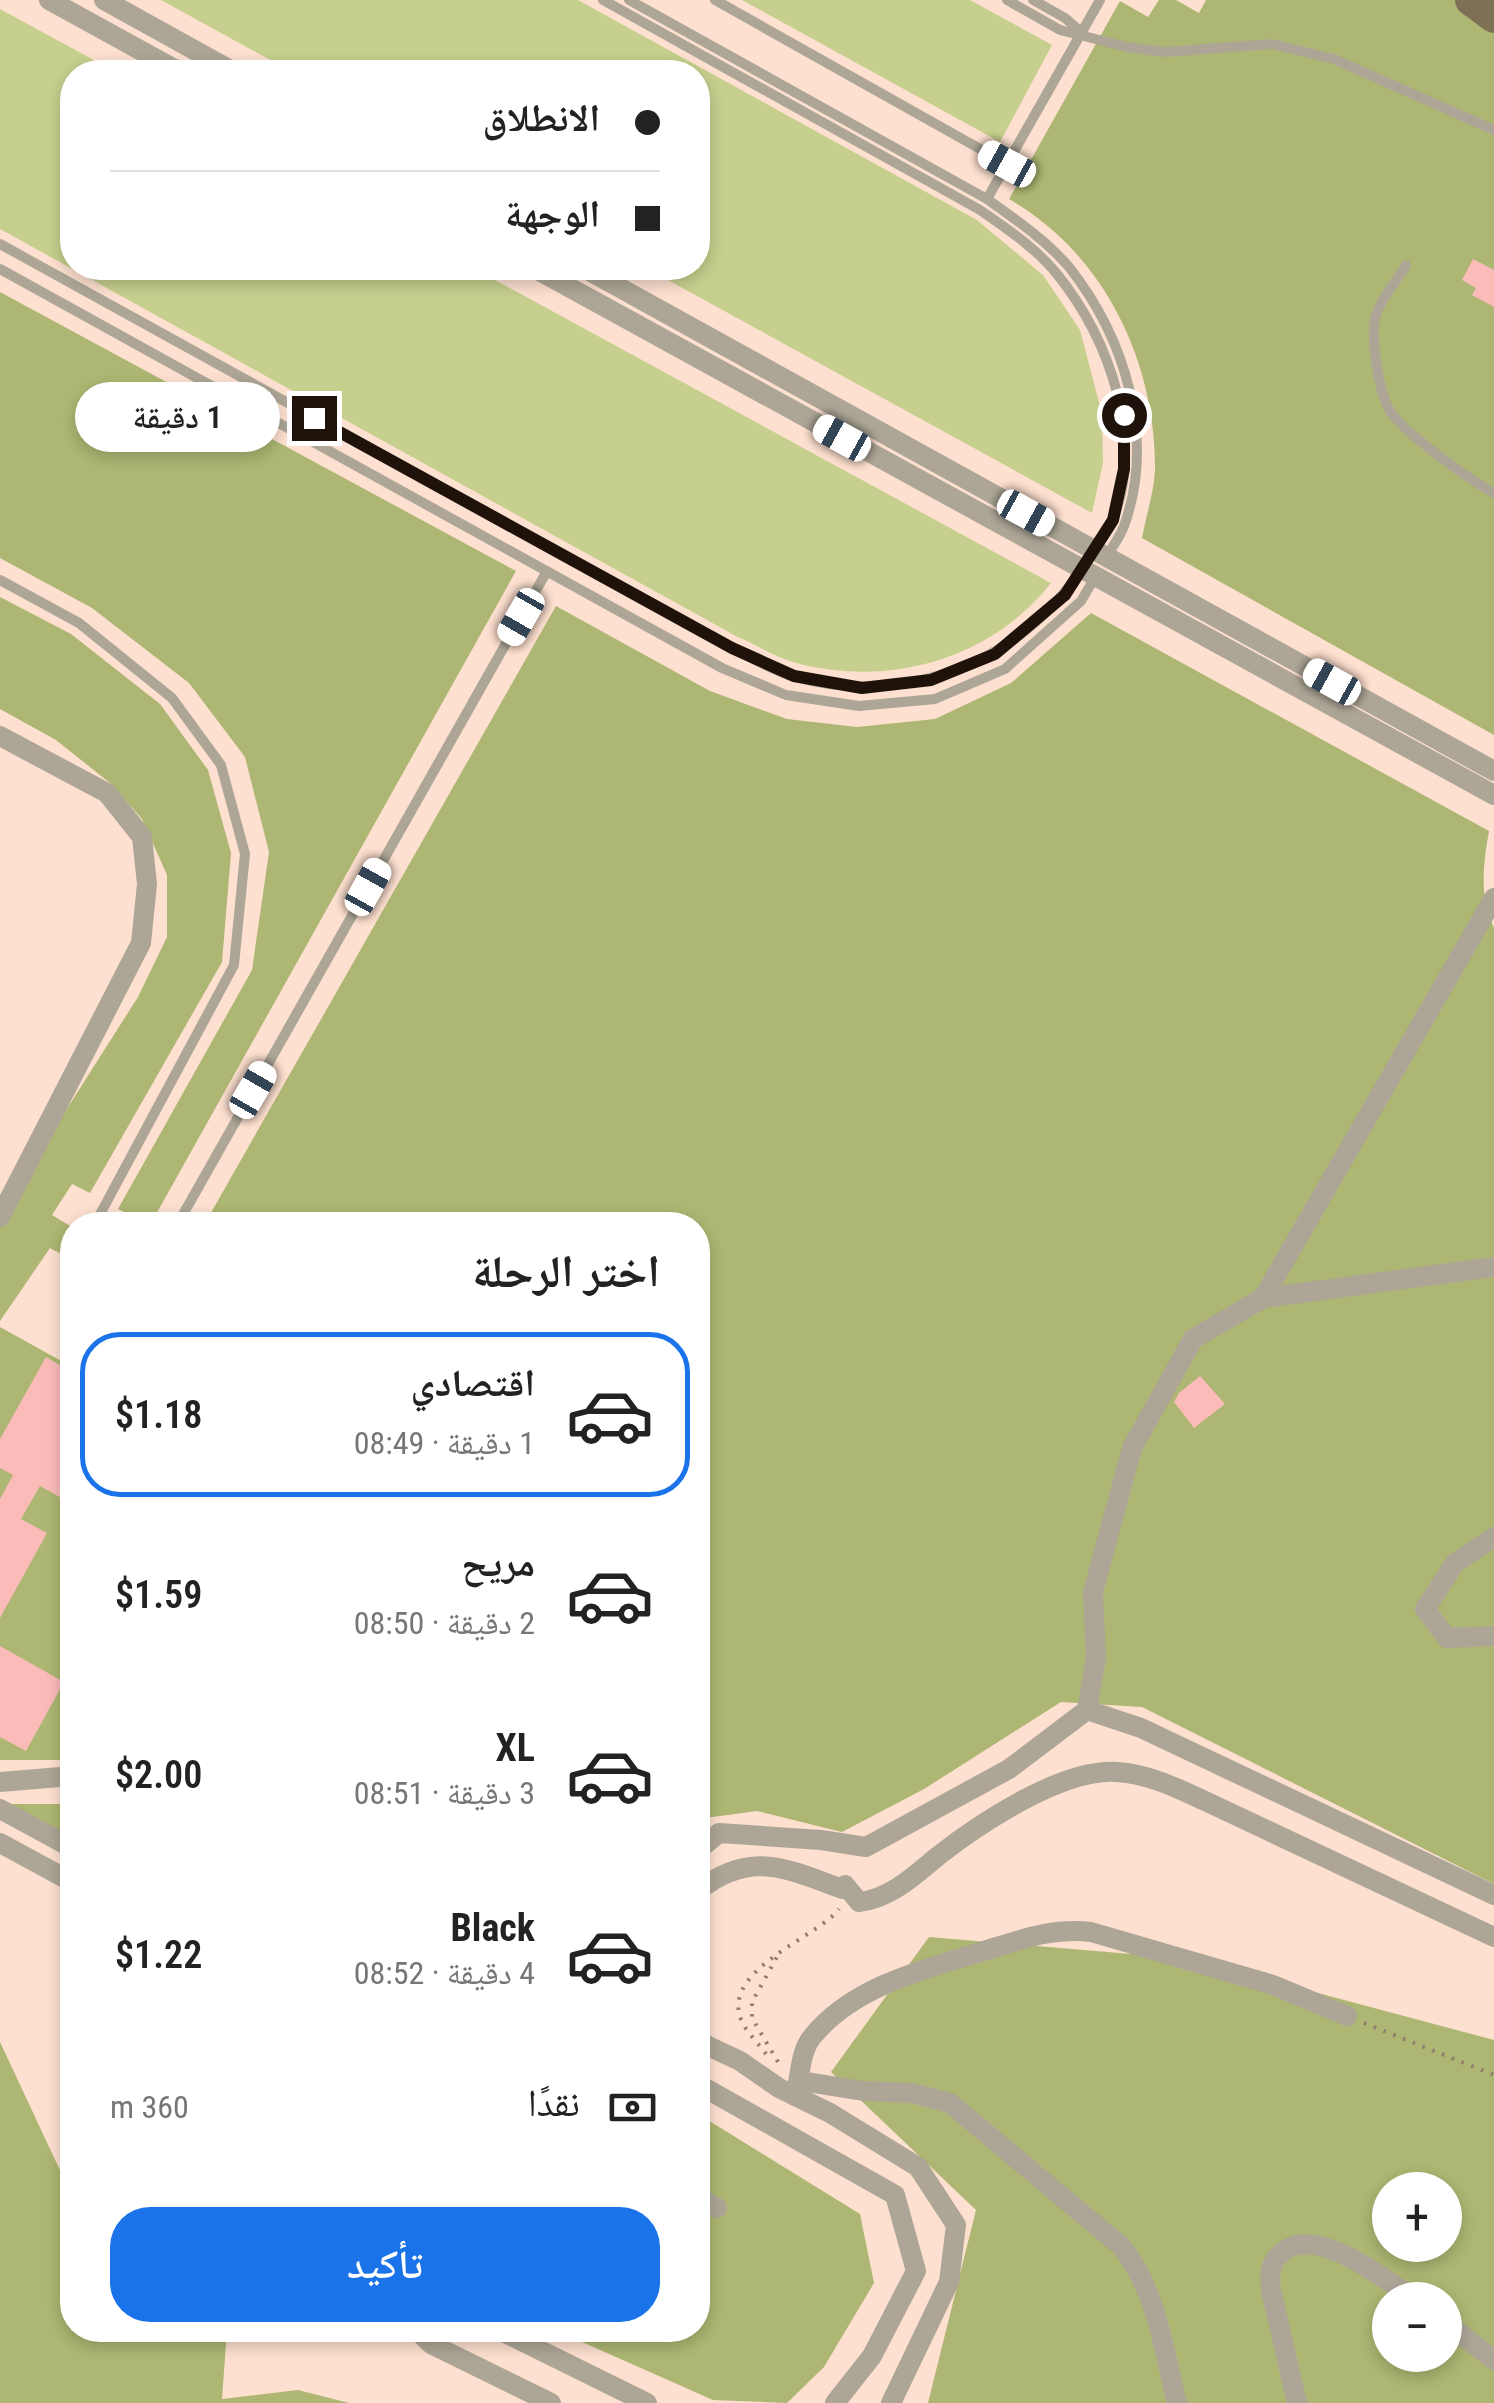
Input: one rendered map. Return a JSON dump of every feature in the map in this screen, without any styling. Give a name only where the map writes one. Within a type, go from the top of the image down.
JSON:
[{"type":"main road","points":[[1471,0],[1494,17]]},
{"type":"street","points":[[49,0],[158,60]]},
{"type":"street","points":[[104,0],[212,60]]},
{"type":"street","points":[[556,280],[1494,795]]},
{"type":"street","points":[[606,280],[1494,772]]},
{"type":"street","points":[[0,736],[106,793],[142,838],[147,884],[141,943],[0,1217]]},
{"type":"street","points":[[1264,1298],[1494,898]]},
{"type":"street","points":[[710,1840],[719,1833],[866,1847],[1009,1770],[1086,1710],[1096,1658],[1094,1592],[1132,1448],[1193,1339],[1264,1298],[1494,1267]]},
{"type":"street","points":[[1494,1537],[1455,1563],[1425,1609],[1447,1638],[1494,1636]]},
{"type":"street","points":[[1086,1710],[1141,1728],[1494,1894]]},
{"type":"street","points":[[710,1881],[750,1865],[795,1871],[843,1890],[846,1885],[860,1902],[884,1896],[997,1816],[1073,1779],[1112,1771],[1160,1781],[1205,1800],[1494,1937]]},
{"type":"street","points":[[0,1782],[60,1777]]},
{"type":"street","points":[[0,1809],[60,1842]]},
{"type":"street","points":[[0,1842],[60,1875]]},
{"type":"street","points":[[794,2087],[810,2039],[878,1988],[920,1970],[1060,1930],[1090,1932],[1273,1985],[1347,2016]]},
{"type":"street","points":[[710,2047],[740,2061],[779,2088],[912,2093],[950,2103],[1134,2262],[1144,2281],[1177,2403]]},
{"type":"street","points":[[794,2087],[918,2167],[956,2226],[949,2282],[891,2403]]},
{"type":"street","points":[[710,2091],[895,2195],[916,2270],[872,2356],[836,2403]]},
{"type":"street","points":[[710,2204],[717,2208]]},
{"type":"street","points":[[1297,2403],[1271,2290],[1269,2275],[1276,2256],[1294,2245],[1318,2243],[1385,2282]]},
{"type":"street","points":[[1462,2335],[1494,2360]]},
{"type":"street","points":[[429,2342],[551,2403]]},
{"type":"street","points":[[523,2342],[648,2403]]},
{"type":"lane","points":[[603,0],[980,210],[1021,239],[1055,272],[1094,326],[1124,415],[1124,469],[1113,520],[1100,554]]},
{"type":"lane","points":[[65,280],[732,648],[794,676],[862,688],[931,680],[995,654],[1088,573],[1124,526],[1135,470],[1136,410],[1108,324],[1067,266],[1030,230],[986,199],[630,0]]},
{"type":"lane","points":[[714,0],[1007,164]]},
{"type":"lane","points":[[1007,0],[1060,30],[1128,47],[1164,52],[1272,44],[1334,59],[1494,130]]},
{"type":"lane","points":[[1033,0],[1065,18],[1081,33]]},
{"type":"lane","points":[[986,199],[1100,0]]},
{"type":"lane","points":[[0,244],[60,277]]},
{"type":"lane","points":[[1406,266],[1375,318],[1378,376],[1390,410],[1420,438],[1494,493]]},
{"type":"lane","points":[[0,269],[722,668],[786,694],[859,706],[935,699],[1005,669],[1081,601],[1088,573]]},
{"type":"lane","points":[[184,1212],[547,571]]},
{"type":"lane","points":[[0,580],[79,623],[172,698],[221,765],[245,854],[234,964],[101,1212]]},
{"type":"path","points":[[794,2087],[744,2026],[740,2016],[745,1989],[780,1951],[830,1921],[846,1885]]},
{"type":"path","points":[[780,1951],[752,2002],[752,2018],[794,2087]]},
{"type":"path","points":[[1347,2016],[1494,2075]]},
{"type":"green space","points":[[161,0],[578,0],[687,60],[270,60]]},
{"type":"green space","points":[[742,0],[970,0],[1052,45],[1000,142]]},
{"type":"green space","points":[[1159,0],[1176,0],[1199,13],[1206,0],[1494,0],[1494,735],[1142,538],[1155,470],[1146,390],[1134,351],[1118,314],[1072,249],[1043,222],[1009,199],[1120,1],[1148,17]]},
{"type":"green space","points":[[0,9],[94,60],[60,60],[60,262],[0,229]]},
{"type":"green space","points":[[710,73],[977,220],[1043,275],[1080,330],[1102,414],[1103,463],[1092,513],[668,280],[710,280]]},
{"type":"green space","points":[[92,280],[495,280],[1051,583],[1000,631],[970,648],[904,668],[870,672],[800,664],[736,636]]},
{"type":"green space","points":[[0,292],[516,571],[157,1212],[118,1209],[252,970],[269,852],[245,757],[189,683],[92,608],[0,558]]},
{"type":"green space","points":[[0,597],[71,634],[160,704],[208,770],[231,853],[222,962],[90,1193],[72,1184],[52,1215],[60,1220],[60,1253],[50,1248],[0,1321],[0,1214],[138,997],[167,937],[167,875],[142,819],[110,783],[56,740],[0,709]]},
{"type":"green space","points":[[556,606],[710,691],[787,719],[857,727],[935,719],[1011,683],[1091,613],[1489,831],[1484,880],[1494,928],[1494,1884],[1142,1707],[1061,1702],[924,1789],[842,1832],[757,1811],[710,1817],[710,1212],[211,1212]]},
{"type":"green space","points":[[0,1327],[60,1360],[60,1760],[0,1760]]},
{"type":"green space","points":[[6,1804],[60,1804],[60,1833]]},
{"type":"green space","points":[[929,1937],[1190,1959],[1494,2040],[1494,2403],[928,2403],[976,2210],[831,2072]]},
{"type":"green space","points":[[0,2042],[60,2170],[60,2342],[226,2342],[222,2399],[298,2390],[349,2403],[0,2403]]},
{"type":"green space","points":[[710,2121],[860,2214],[874,2283],[824,2367],[787,2403],[713,2400],[582,2342],[710,2342]]},
{"type":"building","points":[[1473,259],[1494,270],[1494,307],[1472,295],[1476,288],[1462,280]]},
{"type":"building","points":[[46,1357],[60,1365],[60,1497],[40,1486],[21,1519],[47,1533],[0,1618],[0,1499],[13,1475],[0,1468],[0,1439]]},
{"type":"building","points":[[1200,1376],[1225,1404],[1194,1428],[1174,1402]]},
{"type":"building","points":[[0,1646],[60,1680],[60,1689],[26,1751],[0,1737]]},
{"type":"route","points":[[314,418],[732,648],[794,676],[862,688],[931,680],[995,654],[1065,595],[1113,520],[1124,469],[1124,415]]}]
